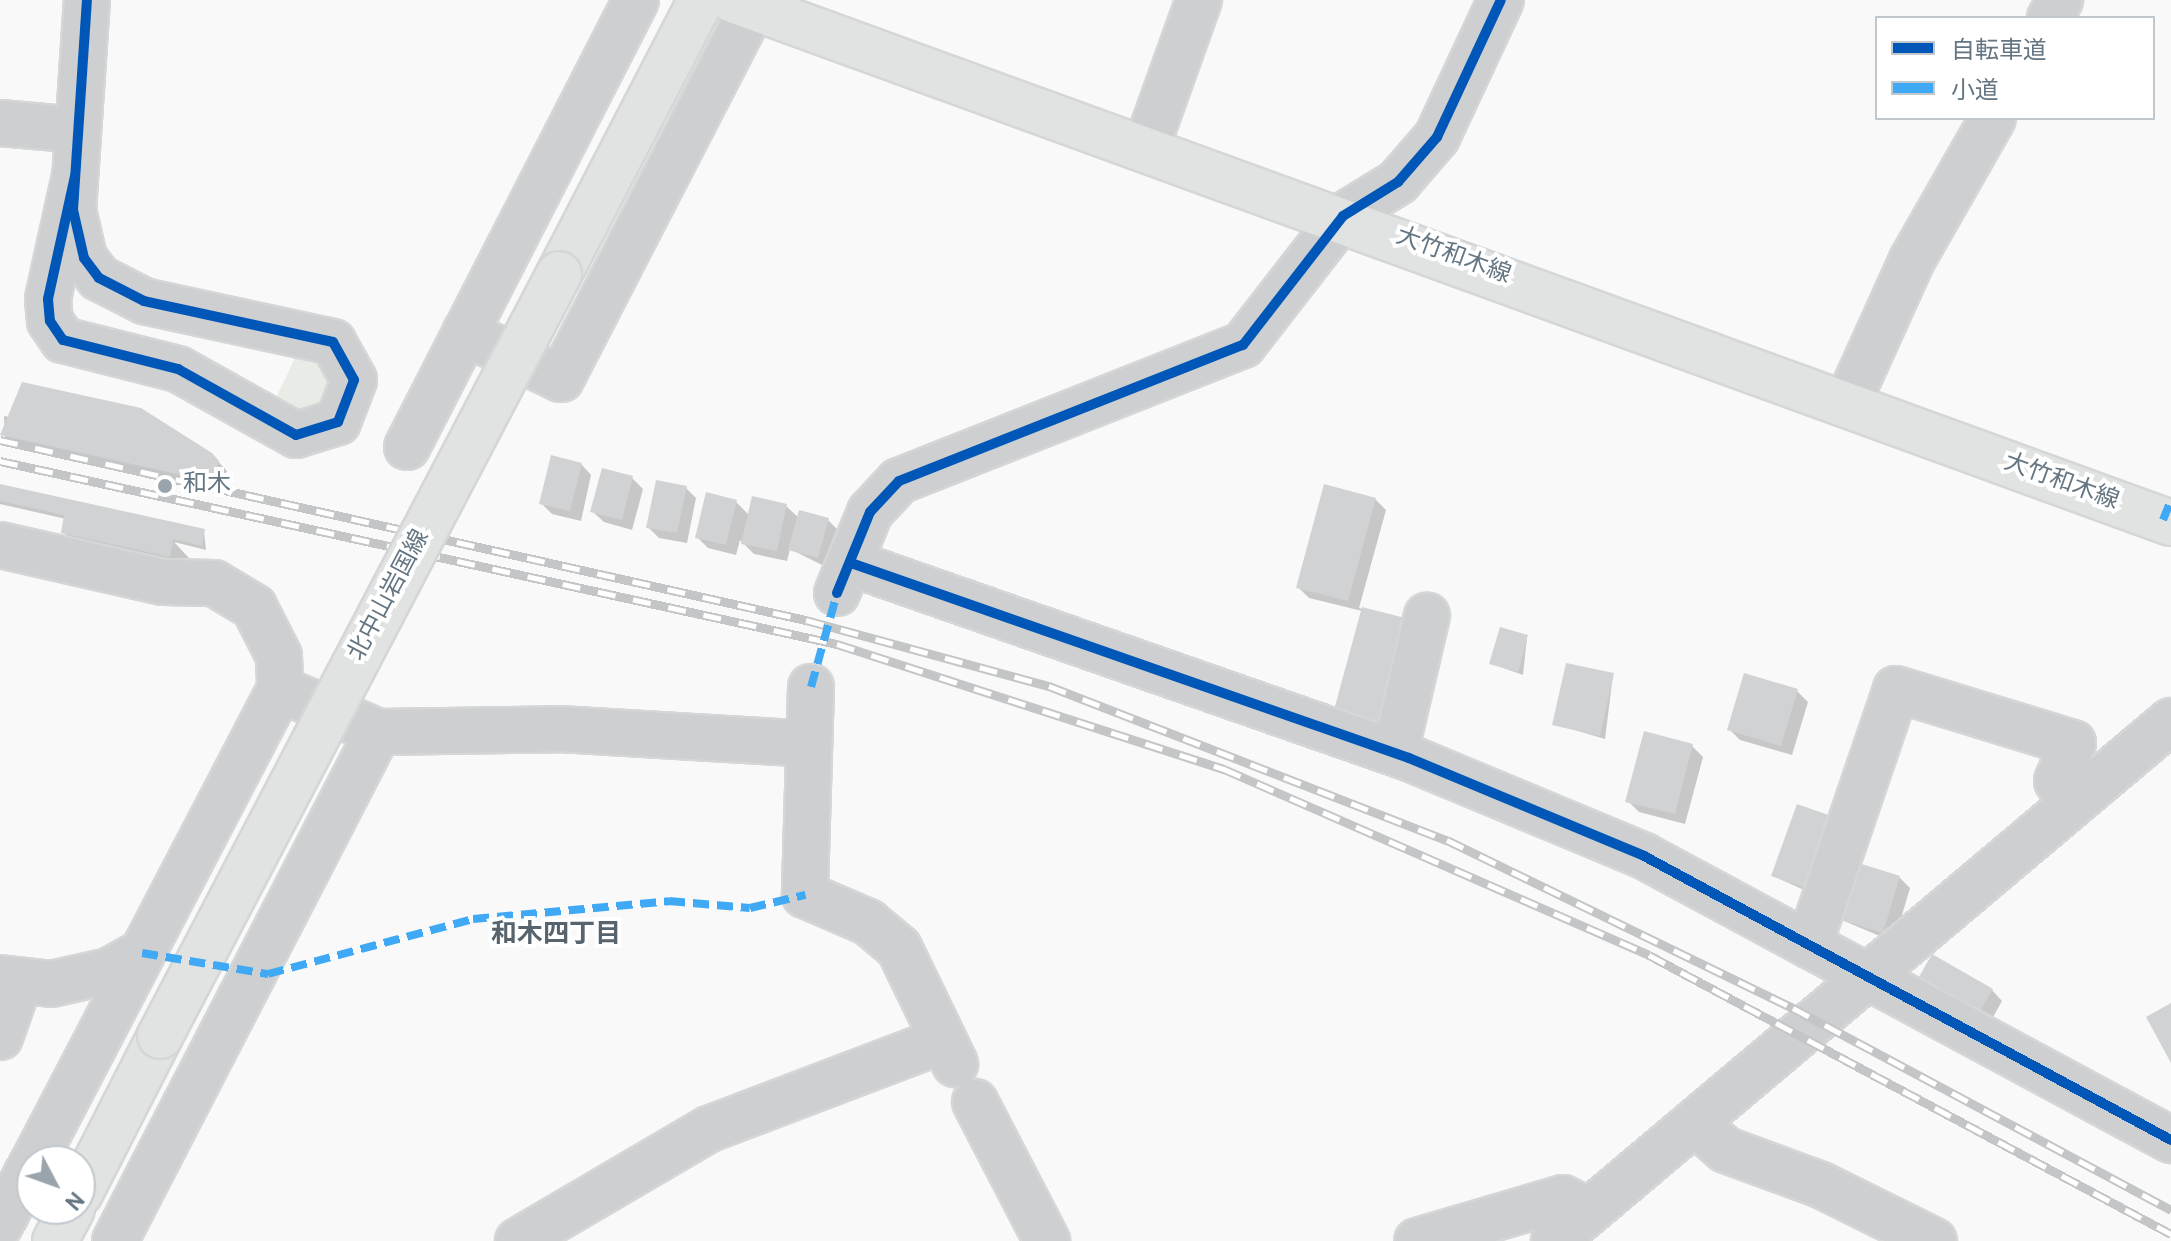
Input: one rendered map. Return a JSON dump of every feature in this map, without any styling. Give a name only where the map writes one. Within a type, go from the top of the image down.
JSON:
[{"type":"main road","name":"北中山岩国線","points":[[96,1162],[701,0]]},
{"type":"main road","name":"大竹和木線","points":[[743,4],[1343,216],[2171,523]]},
{"type":"street","points":[[75,176],[55,251],[50,321],[63,340],[83,350],[131,358],[189,374],[296,435],[338,422],[351,403],[348,359],[333,342],[144,301],[99,278],[84,258],[75,235],[75,176],[87,0]]},
{"type":"street","points":[[407,447],[636,0]]},
{"type":"street","points":[[1147,145],[1199,0]]},
{"type":"street","points":[[1501,0],[1437,137],[1398,182],[1343,216],[1243,345],[899,481],[870,512],[844,578],[1395,752],[1644,856],[1864,978],[2171,1140]]},
{"type":"street","points":[[465,333],[561,379],[743,4]]},
{"type":"street","points":[[1847,404],[1912,260],[1992,120]]},
{"type":"street","points":[[0,123],[78,130]]},
{"type":"street","points":[[131,358],[116,350],[108,333],[126,303],[144,301]]},
{"type":"street","points":[[0,545],[163,582],[214,583],[254,607],[270,628],[280,689],[42,1145]]},
{"type":"street","points":[[1395,752],[1427,616]]},
{"type":"street","points":[[811,687],[805,895],[868,922],[899,948],[1047,1241]]},
{"type":"street","points":[[280,689],[378,732],[559,729],[808,744]]},
{"type":"street","points":[[1809,945],[1896,689],[2073,743],[2057,781],[2073,803]]},
{"type":"street","points":[[1554,1241],[1697,1125],[1864,978],[2171,721]]},
{"type":"street","points":[[115,1241],[378,732]]},
{"type":"street","points":[[0,1037],[10,980],[109,971],[142,953]]},
{"type":"street","points":[[518,1241],[709,1129],[958,1069]]},
{"type":"street","points":[[1697,1125],[1726,1150],[1821,1185],[1934,1241]]},
{"type":"street","points":[[0,1225],[16,1194]]},
{"type":"street","points":[[1417,1241],[1563,1198],[1589,1211]]},
{"type":"shaded area","points":[[316,354],[335,382],[331,399],[303,418],[273,404],[296,356]]},
{"type":"building","points":[[22,382],[141,408],[212,453],[219,461],[214,482],[0,435]]},
{"type":"building","points":[[551,455],[582,463],[570,511],[539,504]]},
{"type":"building","points":[[602,468],[633,476],[622,520],[590,512]]},
{"type":"building","points":[[656,480],[687,486],[677,533],[646,528]]},
{"type":"building","points":[[0,484],[205,529],[202,546],[173,539],[170,557],[61,533],[64,515],[0,501]]},
{"type":"building","points":[[1324,484],[1376,498],[1348,601],[1296,588]]},
{"type":"building","points":[[706,492],[737,500],[726,545],[695,538]]},
{"type":"building","points":[[752,496],[787,504],[777,551],[741,544]]},
{"type":"building","points":[[799,510],[829,518],[818,558],[788,550]]},
{"type":"building","points":[[1362,607],[1413,620],[1386,724],[1334,710]]},
{"type":"building","points":[[1500,627],[1528,635],[1518,672],[1489,664]]},
{"type":"building","points":[[1566,663],[1614,673],[1600,736],[1552,725]]},
{"type":"building","points":[[1744,673],[1798,689],[1781,746],[1727,730]]},
{"type":"building","points":[[1644,731],[1693,744],[1675,814],[1625,802]]},
{"type":"building","points":[[1797,804],[1840,819],[1815,891],[1771,876]]},
{"type":"building","points":[[1852,861],[1900,876],[1883,933],[1835,918]]},
{"type":"building","points":[[1932,954],[1993,989],[1976,1018],[1915,984]]},
{"type":"building","points":[[2171,1003],[2171,1063],[2146,1017]]},
{"type":"railway","points":[[0,440],[806,620],[1049,686],[1447,840],[1793,1008],[2171,1210]]},
{"type":"railway","points":[[0,461],[837,644],[1224,769],[1649,955],[2171,1234]]},
{"type":"marked path","points":[[2163,520],[2171,500]]},
{"type":"marked path","points":[[811,687],[837,593]]},
{"type":"marked path","points":[[142,953],[268,974],[473,919],[669,901],[750,908],[805,895]]},
{"type":"cycle path","points":[[75,176],[48,299],[50,321],[63,340],[178,369],[296,435],[338,422],[354,380],[333,342],[144,301],[99,278],[84,258],[73,210],[87,0]]},
{"type":"cycle path","points":[[837,593],[870,512],[899,481],[1243,345],[1343,216],[1398,182],[1437,137],[1501,0]]},
{"type":"cycle path","points":[[851,563],[1409,758],[1644,856],[2171,1140]]},
{"type":"place","name":"和木","points":[[165,486]]},
{"type":"district","name":"和木四丁目","points":[[556,936]]}]
